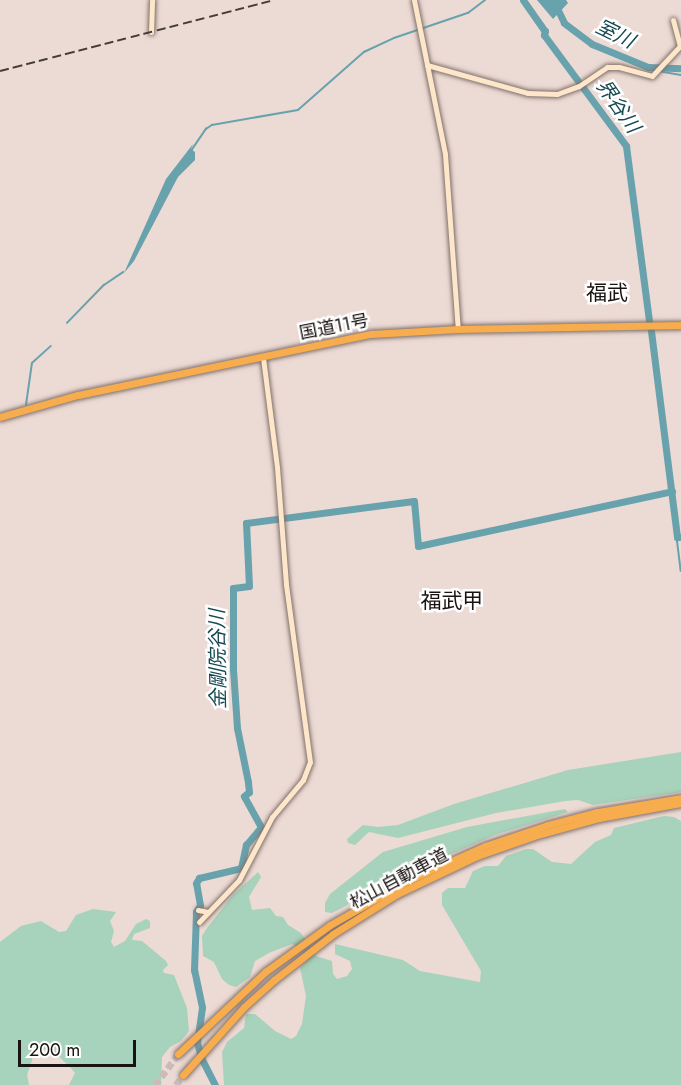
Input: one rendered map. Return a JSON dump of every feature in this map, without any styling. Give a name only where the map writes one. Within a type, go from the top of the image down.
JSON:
[{"type":"highway","name":"国道11号","points":[[0,417],[78,395],[362,336],[458,329],[681,325]]},
{"type":"highway","name":"松山自動車道","points":[[180,1052],[251,984],[295,950],[330,925],[430,870],[511,837],[597,812],[681,798]]},
{"type":"highway","name":"松山自動車道","points":[[186,1072],[244,1007],[303,956],[333,934],[415,885],[504,846],[598,818],[681,804]]},
{"type":"street","points":[[151,32],[152,0]]},
{"type":"street","points":[[414,0],[445,154],[458,329]]},
{"type":"street","points":[[428,65],[540,95],[558,94],[581,84],[602,69],[614,66],[652,76],[681,46],[674,20]]},
{"type":"street","points":[[199,922],[238,880],[272,818],[303,780],[310,762],[286,584],[277,467],[263,357]]},
{"type":"street","points":[[198,910],[204,913],[210,911]]},
{"type":"green space","points":[[681,752],[681,792],[593,805],[578,800],[565,801],[496,813],[398,838],[369,832],[355,845],[348,843],[347,839],[363,825],[378,827],[398,825],[454,804],[568,770]]},
{"type":"green space","points":[[565,809],[568,812],[495,835],[423,866],[332,913],[325,912],[325,903],[330,894],[383,852],[467,827]]},
{"type":"green space","points":[[664,816],[674,817],[681,821],[681,1085],[224,1085],[222,1052],[227,1042],[244,1028],[246,1014],[255,1014],[275,1031],[291,1039],[296,1036],[302,1024],[306,996],[300,968],[309,958],[304,950],[292,944],[269,953],[255,961],[250,977],[236,987],[222,979],[214,962],[203,956],[202,936],[207,928],[232,896],[258,872],[261,877],[249,897],[252,910],[270,908],[276,916],[283,917],[288,925],[301,933],[316,956],[332,961],[333,974],[337,979],[347,976],[352,969],[350,961],[335,954],[335,944],[403,960],[420,971],[480,982],[481,971],[442,905],[442,893],[448,888],[465,888],[473,871],[485,866],[498,866],[506,856],[526,849],[533,849],[552,862],[571,864],[595,842],[611,835],[614,828]]},
{"type":"green space","points":[[93,909],[116,912],[110,921],[114,931],[111,942],[114,947],[125,941],[136,924],[146,919],[150,921],[150,928],[134,934],[132,940],[142,941],[166,961],[168,965],[163,970],[164,973],[174,975],[187,1008],[189,1031],[162,1057],[161,1085],[69,1085],[75,1073],[56,1054],[43,1049],[37,1050],[34,1054],[27,1075],[29,1085],[0,1085],[0,942],[21,926],[41,921],[59,932],[66,931],[76,915]]},
{"type":"water","points":[[537,0],[566,0],[568,3],[553,19]]},
{"type":"water","points":[[193,144],[191,149],[195,152],[195,160],[178,177],[134,261],[124,273],[166,179]]},
{"type":"waterway","points":[[191,151],[206,129],[212,125],[298,110],[364,52],[394,38],[468,13],[485,0]]},
{"type":"waterway","name":"界谷川","points":[[523,0],[545,31],[544,35],[626,146],[649,320]]},
{"type":"waterway","name":"室川","points":[[553,0],[564,23],[592,44],[648,67],[681,68]]},
{"type":"waterway","name":"室川","points":[[648,67],[654,69]]},
{"type":"waterway","points":[[658,71],[681,75]]},
{"type":"waterway","points":[[67,323],[104,285],[123,272]]},
{"type":"waterway","name":"界谷川","points":[[651,331],[677,537],[681,537]]},
{"type":"waterway","points":[[26,405],[32,363],[51,346]]},
{"type":"waterway","name":"金剛院谷川","points":[[215,1085],[202,1060],[197,1043],[202,1007],[194,970],[196,912],[200,905],[196,883],[199,878],[241,868],[246,845],[261,827],[244,796],[249,792],[237,728],[233,669],[233,588],[249,586],[246,523],[414,501],[418,546],[672,491]]},
{"type":"waterway","points":[[677,537],[681,571]]},
{"type":"tunnel","points":[[155,1085],[178,1054]]},
{"type":"tunnel","points":[[176,1085],[183,1075]]},
{"type":"railway","points":[[0,71],[274,0]]},
{"type":"district","name":"福武","points":[[607,293]]},
{"type":"district","name":"福武甲","points":[[452,601]]}]
